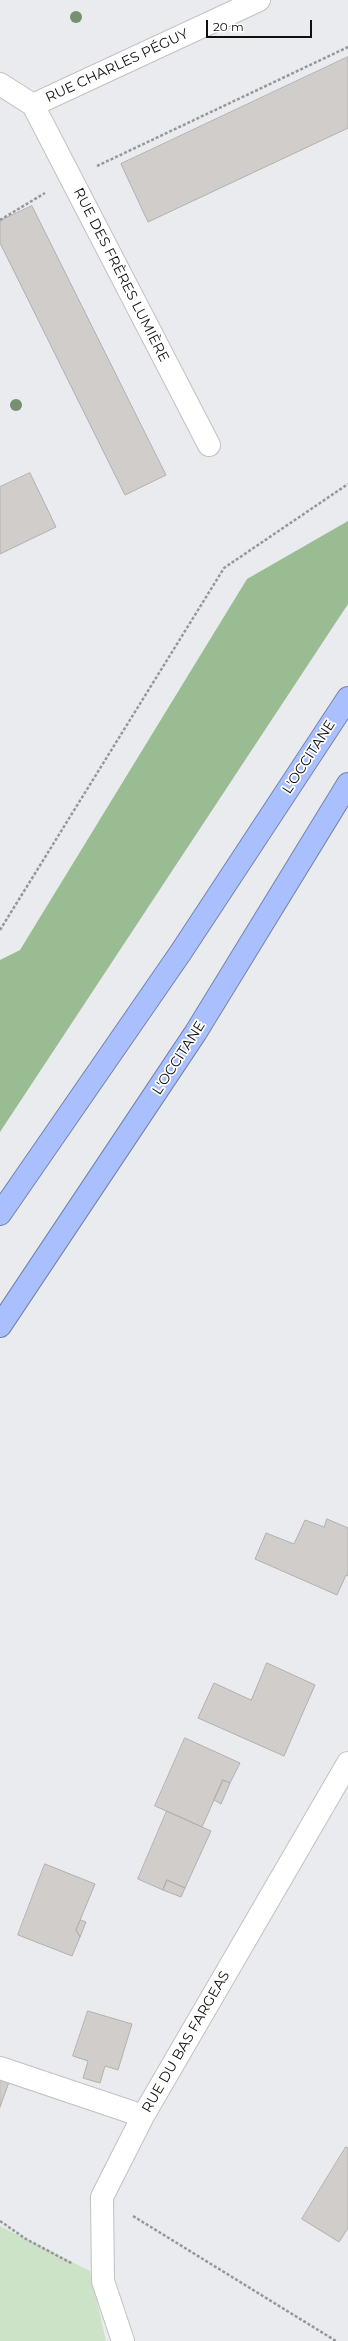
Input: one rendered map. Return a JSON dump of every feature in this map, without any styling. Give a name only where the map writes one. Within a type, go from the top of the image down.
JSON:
[{"type":"highway","name":"L'OCCITANE","points":[[0,1214],[181,952],[348,698]]},
{"type":"highway","name":"L'OCCITANE","points":[[0,1326],[196,1032],[348,784]]},
{"type":"street","name":"RUE CHARLES PÉGUY","points":[[0,84],[34,105],[259,0]]},
{"type":"street","name":"RUE DES FRÈRES LUMIÈRE","points":[[34,105],[209,445]]},
{"type":"street","name":"RUE DU BAS FARGEAS","points":[[123,2341],[103,2281],[102,2197],[143,2116],[348,1763]]},
{"type":"street","points":[[0,2068],[143,2116]]},
{"type":"path","points":[[0,220],[71,178],[348,46]]},
{"type":"path","points":[[0,930],[224,568],[348,484]]},
{"type":"path","points":[[102,2197],[336,2341]]},
{"type":"path","points":[[0,2221],[26,2239],[103,2281]]},
{"type":"green space","points":[[348,521],[348,604],[0,1132],[0,960],[20,950],[247,579]]},
{"type":"green space","points":[[0,2226],[90,2271],[106,2341],[0,2341]]},
{"type":"building","points":[[348,57],[348,128],[148,222],[121,164]]},
{"type":"building","points":[[32,206],[166,475],[125,495],[0,243],[0,221]]},
{"type":"building","points":[[30,473],[56,527],[0,554],[0,487]]},
{"type":"building","points":[[327,1519],[348,1528],[348,1576],[346,1575],[337,1595],[255,1559],[266,1533],[294,1544],[305,1520],[324,1527]]},
{"type":"building","points":[[267,1663],[315,1685],[284,1756],[198,1718],[214,1683],[251,1700]]},
{"type":"building","points":[[185,1738],[240,1763],[230,1783],[223,1780],[202,1827],[155,1806]]},
{"type":"building","points":[[223,1780],[230,1783],[221,1804],[214,1800]]},
{"type":"building","points":[[167,1811],[211,1831],[185,1888],[167,1880],[163,1890],[138,1879]]},
{"type":"building","points":[[45,1864],[95,1884],[76,1930],[80,1937],[72,1956],[18,1935]]},
{"type":"building","points":[[167,1880],[185,1888],[181,1897],[163,1890]]},
{"type":"building","points":[[81,1920],[86,1922],[80,1937],[76,1930]]},
{"type":"building","points":[[88,2011],[132,2024],[118,2070],[105,2066],[100,2083],[83,2078],[88,2061],[73,2056]]},
{"type":"building","points":[[0,2078],[9,2082],[0,2107]]},
{"type":"building","points":[[346,2147],[348,2148],[348,2228],[339,2242],[302,2219]]}]
